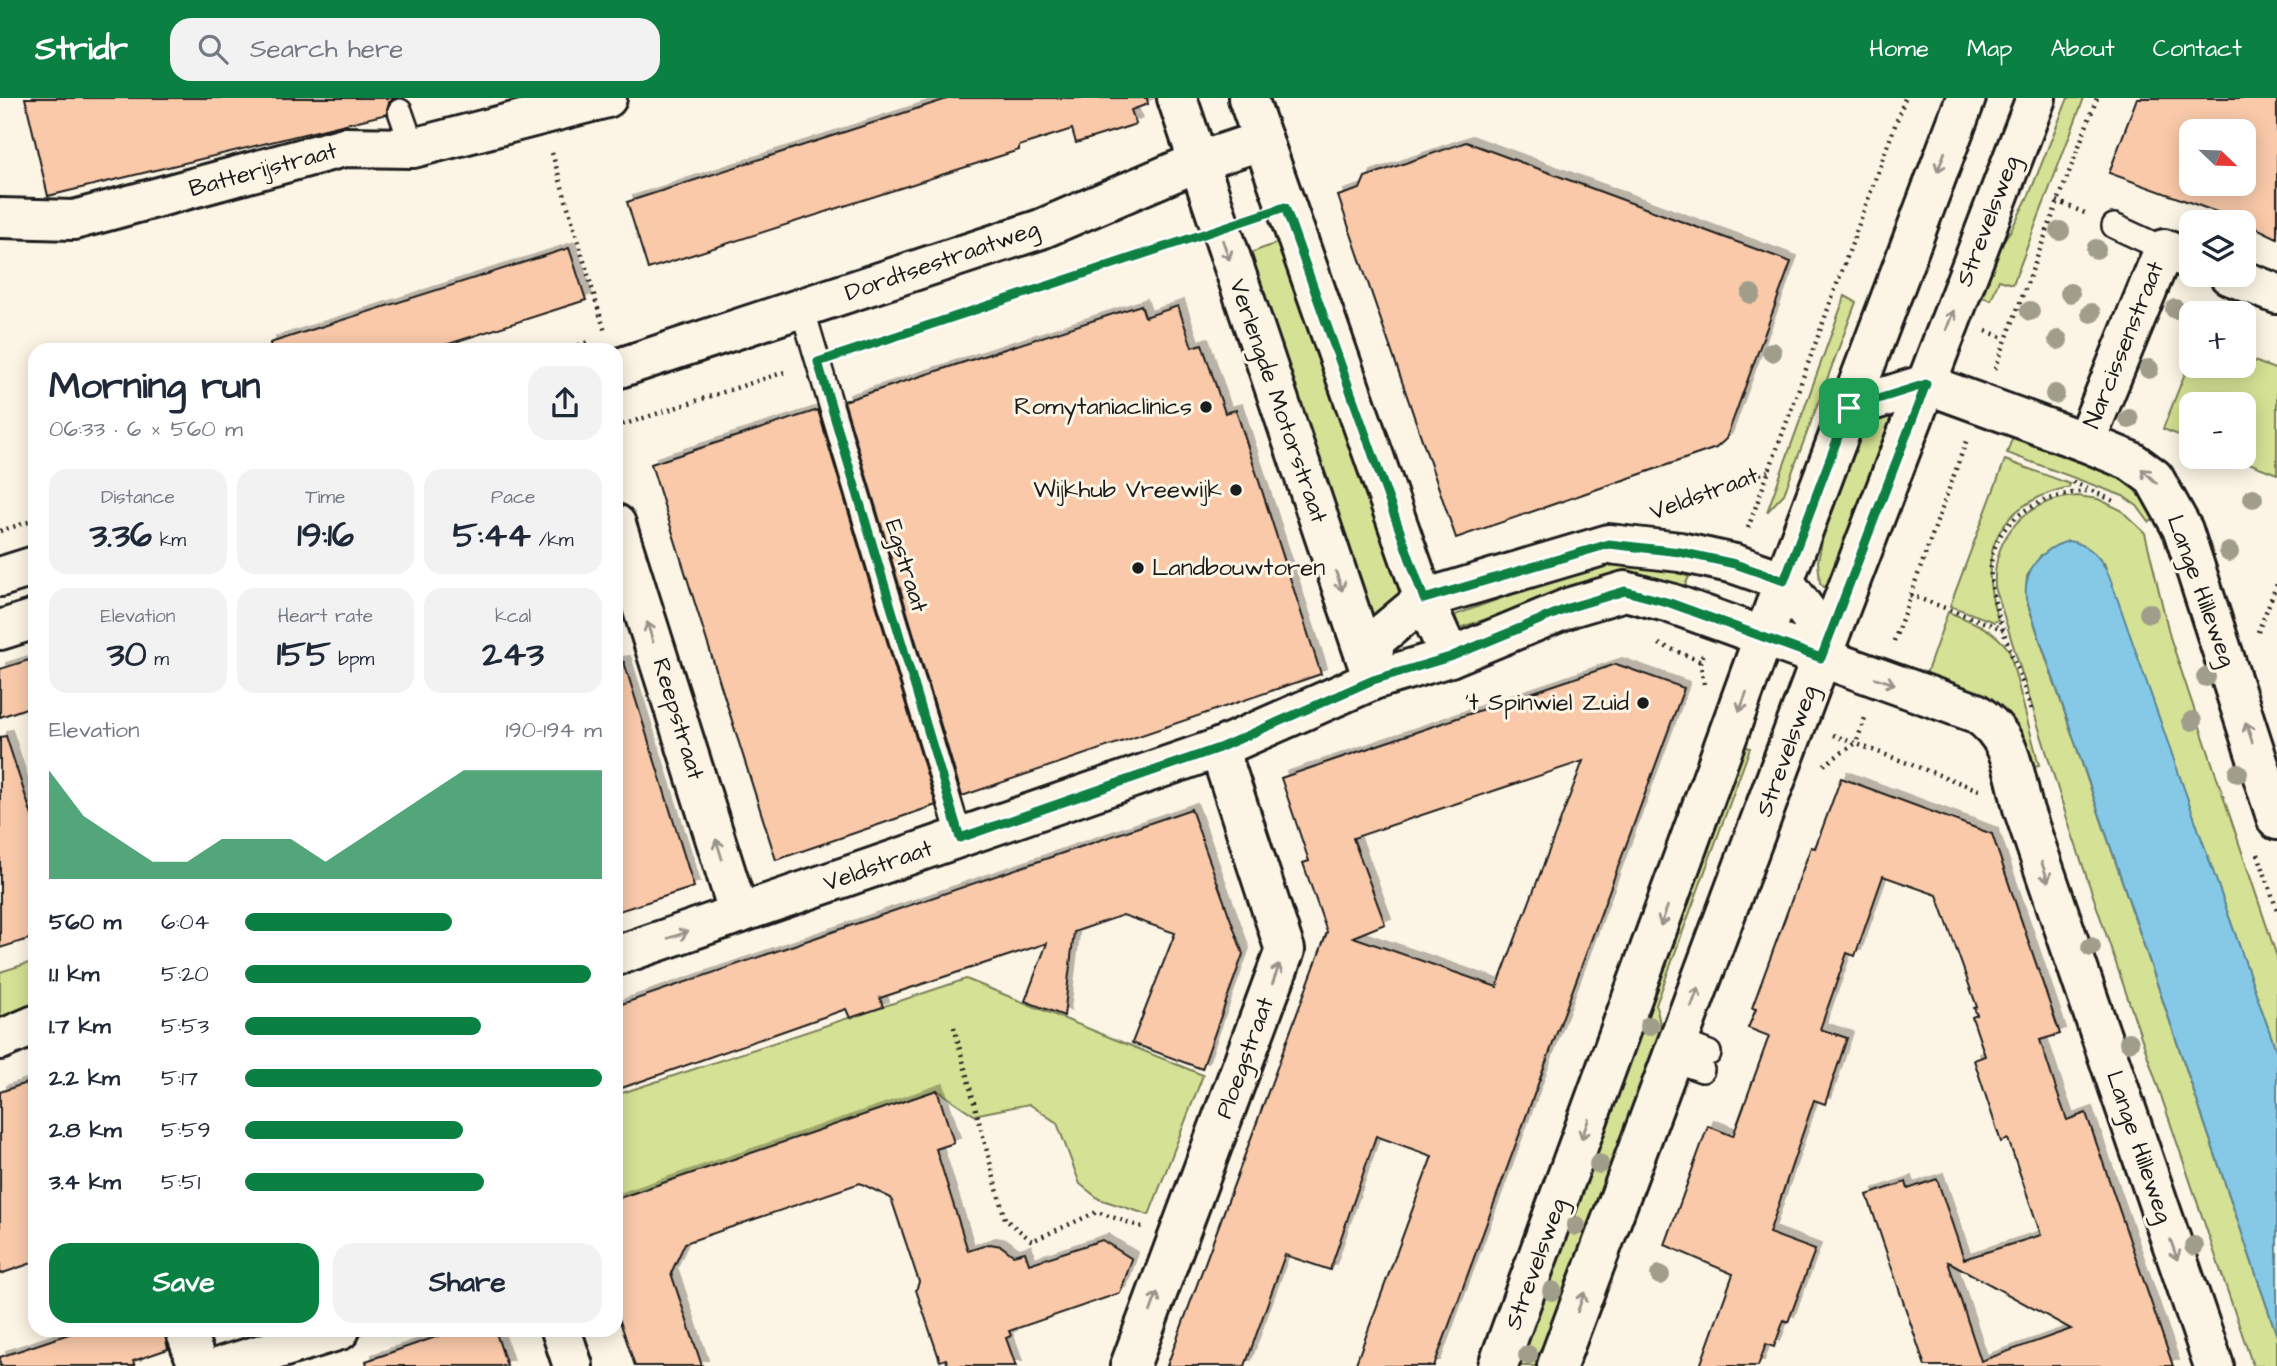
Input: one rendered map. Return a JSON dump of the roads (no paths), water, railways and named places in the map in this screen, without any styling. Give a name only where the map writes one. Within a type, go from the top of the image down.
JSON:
[{"type":"street","name":"Batterijstraat","points":[[0,218],[74,220],[344,147],[412,148],[607,98]]},
{"type":"street","name":"Verlengde Motorstraat","points":[[1177,98],[1373,680]]},
{"type":"street","points":[[1248,98],[1424,599],[1450,657]]},
{"type":"street","name":"Strevelsweg","points":[[1498,1366],[1766,638],[1784,581],[1966,98]]},
{"type":"street","name":"Strevelsweg","points":[[1557,1366],[1690,1056],[1821,658],[2036,98]]},
{"type":"street","name":"Dordtsestraatweg","points":[[623,349],[802,308],[1041,229],[1200,161],[1263,140]]},
{"type":"street","name":"Narcissenstraat","points":[[2085,442],[2150,275],[2177,254]]},
{"type":"street","points":[[2256,286],[2277,294]]},
{"type":"street","points":[[1849,408],[1926,384]]},
{"type":"street","name":"Lange Hilleweg","points":[[1926,384],[2085,442],[2130,461],[2154,478],[2174,511],[2200,579],[2266,832]]},
{"type":"street","name":"Veldstraat","points":[[1373,680],[1374,641],[1424,599],[1609,544],[1680,552],[1735,564],[1784,581]]},
{"type":"street","name":"Reepstraat","points":[[623,546],[739,914]]},
{"type":"street","points":[[0,577],[28,568]]},
{"type":"street","points":[[1784,581],[1812,619],[1821,658]]},
{"type":"street","name":"Veldstraat","points":[[623,954],[1219,748],[1373,680],[1450,657],[1571,607],[1625,591],[1717,620],[1821,658]]},
{"type":"street","points":[[0,630],[28,621]]},
{"type":"street","name":"Lange Hilleweg","points":[[1821,658],[1976,713],[1994,725],[2007,745],[2023,808],[2214,1366]]},
{"type":"street","name":"Ploegstraat","points":[[1130,1366],[1285,950],[1219,748]]},
{"type":"street","points":[[0,1040],[28,1028]]},
{"type":"street","points":[[188,1337],[198,1366]]},
{"type":"street","points":[[223,1366],[317,1337]]},
{"type":"street","points":[[563,1337],[573,1366]]},
{"type":"lane","points":[[400,111],[412,148]]},
{"type":"lane","name":"Narcissenstraat","points":[[2114,226],[2177,254]]},
{"type":"lane","name":"Egstraat","points":[[802,308],[960,838]]},
{"type":"water","points":[[2068,541],[2083,545],[2095,554],[2110,578],[2277,1053],[2277,1336],[2026,598],[2028,578],[2036,562],[2050,549]]},
{"type":"place","name":"Romytaniaclinics","points":[[1206,407]]},
{"type":"place","name":"Wijkhub Vreewijk","points":[[1236,490]]},
{"type":"place","name":"Landbouwtoren","points":[[1138,568]]},
{"type":"place","name":"'t Spinwiel Zuid","points":[[1643,703]]}]
